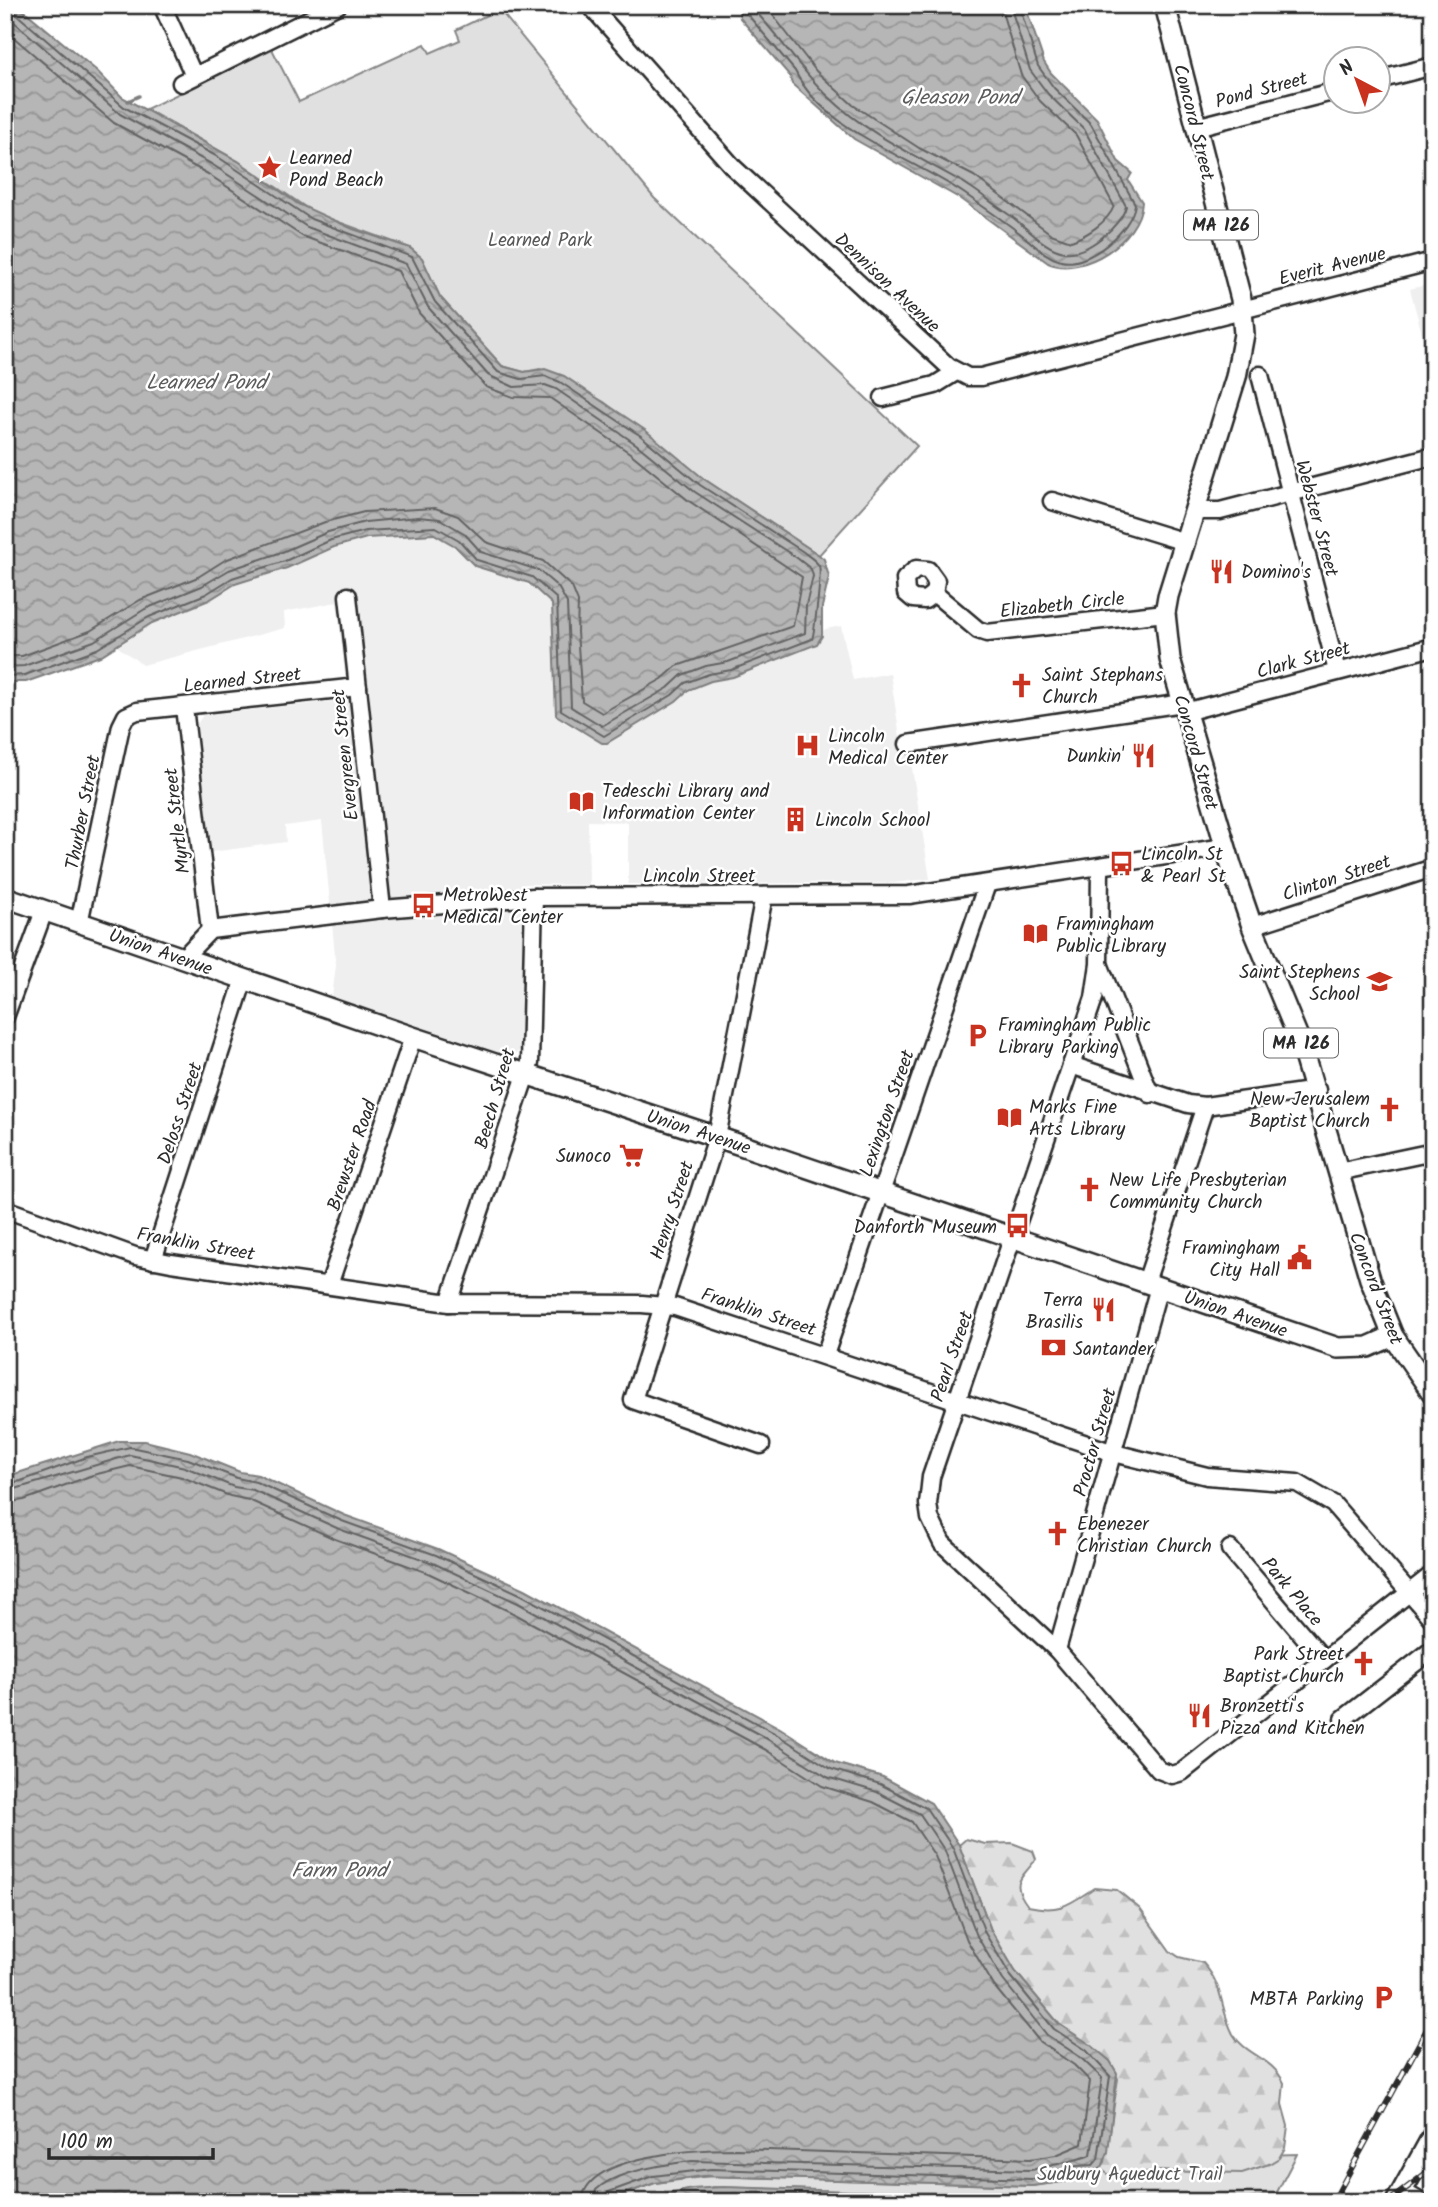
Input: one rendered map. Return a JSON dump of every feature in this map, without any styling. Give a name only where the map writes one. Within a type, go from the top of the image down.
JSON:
[{"type":"main road","name":"Concord Street","points":[[1165,5],[1243,310],[1244,334],[1236,377],[1166,613],[1170,659],[1225,847],[1252,926],[1317,1090],[1356,1238],[1393,1336],[1433,1394]]},
{"type":"main road","name":"Union Avenue","points":[[5,897],[1338,1348],[1368,1347],[1393,1336]]},
{"type":"main road","points":[[1399,2196],[1433,2135]]},
{"type":"street","points":[[162,5],[188,79],[320,9],[338,5]]},
{"type":"street","name":"Dennison Avenue","points":[[590,5],[734,168],[956,372]]},
{"type":"street","points":[[1392,76],[1433,66]]},
{"type":"street","name":"Pond Street","points":[[1196,127],[1322,95]]},
{"type":"street","name":"Everit Avenue","points":[[1243,310],[1433,261]]},
{"type":"street","points":[[883,398],[935,385],[956,372],[968,377],[981,377],[1243,310]]},
{"type":"street","name":"Webster Street","points":[[1260,375],[1337,671]]},
{"type":"street","points":[[1195,511],[1220,511],[1433,456]]},
{"type":"street","points":[[1052,501],[1185,542]]},
{"type":"street","name":"Elizabeth Circle","points":[[934,593],[978,629],[987,633],[1166,613]]},
{"type":"street","name":"Evergreen Street","points":[[348,596],[382,909]]},
{"type":"street","name":"Clark Street","points":[[908,744],[1184,708],[1433,646]]},
{"type":"street","name":"Learned Street","points":[[131,713],[358,687]]},
{"type":"street","name":"Myrtle Street","points":[[184,707],[210,930]]},
{"type":"street","name":"Thurber Street","points":[[79,923],[121,726],[131,713]]},
{"type":"street","name":"Lincoln Street","points":[[210,930],[382,909],[534,897],[899,896],[1225,847]]},
{"type":"street","name":"Pearl Street","points":[[1100,867],[1099,964],[1094,998],[931,1477],[928,1504],[930,1518],[952,1554],[1057,1650],[1157,1768],[1169,1775],[1182,1772],[1324,1660]]},
{"type":"street","name":"Clinton Street","points":[[1252,926],[1433,868]]},
{"type":"street","name":"Lexington Street","points":[[825,1355],[987,884]]},
{"type":"street","name":"Henry Street","points":[[761,1445],[633,1400],[717,1137],[764,896]]},
{"type":"street","name":"Beech Street","points":[[449,1303],[527,1074],[531,1050],[534,897]]},
{"type":"street","points":[[5,1017],[44,911]]},
{"type":"street","points":[[183,958],[210,930]]},
{"type":"street","points":[[1099,964],[1150,1094]]},
{"type":"street","name":"Deloss Street","points":[[153,1260],[244,979]]},
{"type":"street","name":"Brewster Road","points":[[329,1285],[413,1037]]},
{"type":"street","points":[[1071,1065],[1150,1094],[1205,1106],[1317,1090]]},
{"type":"street","name":"Proctor Street","points":[[1057,1650],[1114,1453],[1152,1284],[1182,1175],[1205,1106]]},
{"type":"street","points":[[1339,1172],[1433,1152]]},
{"type":"street","name":"Franklin Street","points":[[5,1209],[153,1260],[449,1303],[662,1305],[690,1311],[825,1355],[1114,1453],[1194,1473],[1282,1481],[1315,1491],[1342,1513],[1433,1620]]},
{"type":"street","name":"Park Place","points":[[1230,1549],[1324,1660]]},
{"type":"street","points":[[1324,1660],[1433,1574]]},
{"type":"street","points":[[1343,1719],[1433,1649]]},
{"type":"street","points":[[1399,2196],[1421,2202]]},
{"type":"shaded area","points":[[1433,283],[1433,375],[1410,289]]},
{"type":"shaded area","points":[[418,533],[443,538],[475,566],[520,580],[546,597],[552,604],[555,706],[562,721],[601,743],[607,743],[676,701],[688,690],[791,647],[826,629],[841,626],[853,680],[890,673],[900,737],[910,756],[930,879],[892,883],[628,884],[628,822],[588,821],[589,885],[524,884],[522,1047],[515,1055],[509,1056],[332,997],[336,965],[322,821],[285,826],[286,842],[211,852],[197,724],[203,715],[348,700],[337,602],[284,612],[285,628],[143,665],[118,647],[152,623],[209,600],[235,584],[287,568],[349,542]]},
{"type":"green space","name":"Learned Park","points":[[499,9],[654,198],[917,446],[819,555],[704,479],[604,402],[540,369],[524,372],[502,366],[440,297],[422,258],[410,248],[314,213],[238,161],[146,109],[272,49],[299,102],[425,44],[430,53],[460,40],[456,30]]},
{"type":"green space","points":[[966,1839],[985,1844],[1012,1843],[1033,1851],[1036,1859],[1018,1885],[1028,1906],[1056,1908],[1094,1888],[1117,1890],[1140,1909],[1170,1951],[1179,1957],[1203,1963],[1215,1981],[1233,2034],[1244,2047],[1273,2067],[1284,2083],[1282,2104],[1288,2126],[1285,2148],[1279,2158],[1242,2173],[1153,2171],[1113,2177],[1100,2169],[1105,2162],[1118,2079],[1110,2061],[1059,2024],[1015,1971],[991,1930],[959,1845]]},
{"type":"green space","name":"Sudbury Aqueduct Trail","points":[[1297,2154],[1276,2194],[1232,2202],[1215,2202],[1204,2195],[1120,2202],[1072,2202],[1070,2198],[713,2187],[634,2202],[602,2202],[655,2183],[711,2176],[1032,2186],[1069,2181],[1077,2173],[1096,2171],[1102,2167],[1233,2156]]},
{"type":"water","name":"Learned Pond","points":[[5,5],[17,5],[97,71],[122,97],[238,161],[298,204],[353,229],[410,248],[422,258],[440,297],[502,366],[524,372],[545,369],[564,376],[645,430],[704,479],[819,555],[824,559],[829,577],[822,607],[822,636],[817,644],[733,677],[711,681],[688,690],[676,701],[607,743],[602,743],[556,715],[552,604],[529,583],[475,566],[455,546],[434,534],[367,538],[334,547],[287,568],[235,584],[209,600],[152,623],[100,656],[26,682],[5,682]]},
{"type":"water","name":"Gleason Pond","points":[[738,5],[1025,5],[1044,62],[1051,73],[1097,119],[1118,161],[1132,173],[1128,180],[1142,202],[1139,216],[1121,242],[1093,260],[1062,266],[1048,263],[959,198],[854,139],[792,84],[790,76],[740,18]]},
{"type":"water","name":"Farm Pond","points":[[119,1441],[145,1441],[190,1452],[240,1472],[258,1475],[344,1515],[438,1549],[525,1589],[780,1728],[835,1763],[883,1777],[931,1803],[959,1845],[991,1930],[1015,1971],[1059,2024],[1110,2061],[1117,2073],[1108,2152],[1102,2167],[1096,2171],[1077,2173],[1069,2181],[1032,2186],[702,2176],[655,2183],[602,2202],[5,2202],[5,1477]]},
{"type":"water","points":[[723,2187],[1071,2198],[1072,2202],[634,2202],[692,2189]]},
{"type":"water","points":[[1204,2195],[1215,2202],[1120,2202]]},
{"type":"waterway","points":[[128,101],[139,96]]},
{"type":"railway","points":[[1333,2202],[1433,2018]]},
{"type":"railway","points":[[1388,2202],[1433,2168]]},
{"type":"place","name":"Learned Pond Beach","points":[[269,168]]},
{"type":"place","name":"Domino's","points":[[1221,571]]},
{"type":"place","name":"Saint Stephans Church","points":[[1022,685]]},
{"type":"place","name":"Lincoln Medical Center","points":[[808,746]]},
{"type":"place","name":"Dunkin'","points":[[1144,755]]},
{"type":"place","name":"Tedeschi Library and Information Center","points":[[582,801]]},
{"type":"place","name":"Lincoln School","points":[[795,819]]},
{"type":"place","name":"Lincoln St & Pearl St","points":[[1121,864]]},
{"type":"place","name":"MetroWest Medical Center","points":[[423,905]]},
{"type":"place","name":"Framingham Public Library","points":[[1036,934]]},
{"type":"place","name":"Saint Stephens School","points":[[1380,982]]},
{"type":"place","name":"Framingham Public Library Parking","points":[[978,1035]]},
{"type":"place","name":"New Jerusalem Baptist Church","points":[[1390,1109]]},
{"type":"place","name":"Marks Fine Arts Library","points":[[1009,1117]]},
{"type":"place","name":"Sunoco","points":[[631,1155]]},
{"type":"place","name":"New Life Presbyterian Community Church","points":[[1089,1190]]},
{"type":"place","name":"Danforth Museum","points":[[1017,1226]]},
{"type":"place","name":"Framingham City Hall","points":[[1300,1258]]},
{"type":"place","name":"Terra Brasilis","points":[[1103,1310]]},
{"type":"place","name":"Santander","points":[[1053,1348]]},
{"type":"place","name":"Ebenezer Christian Church","points":[[1057,1534]]},
{"type":"place","name":"Park Street Baptist Church","points":[[1364,1664]]},
{"type":"place","name":"Bronzetti's Pizza and Kitchen","points":[[1200,1716]]},
{"type":"place","name":"MBTA Parking","points":[[1384,1998]]}]
